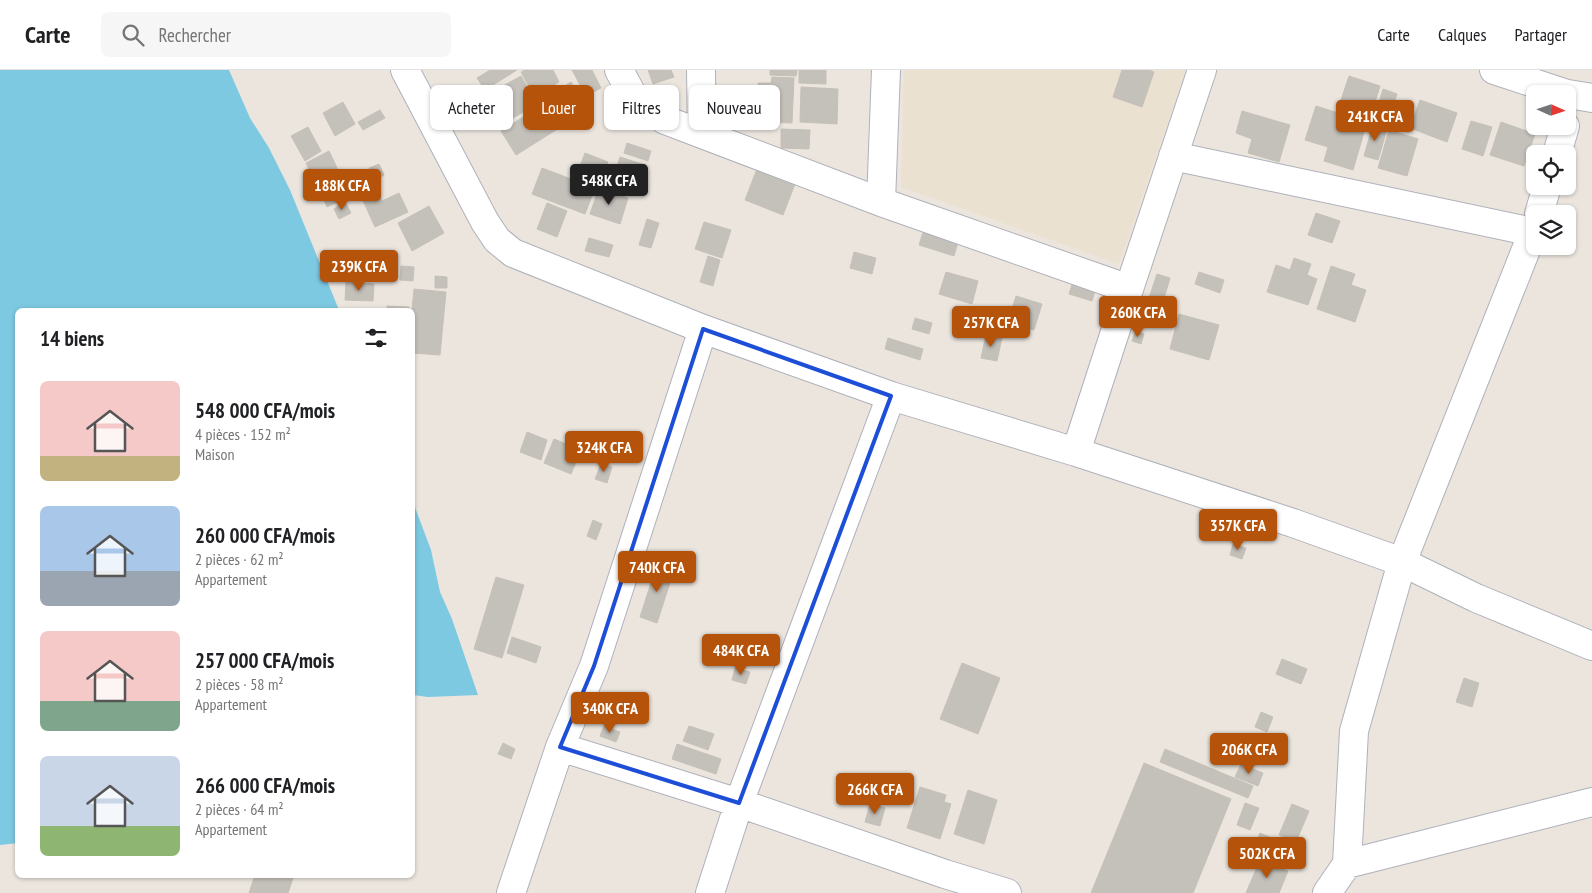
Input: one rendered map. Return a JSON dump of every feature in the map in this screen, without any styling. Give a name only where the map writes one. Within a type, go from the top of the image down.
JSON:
[{"type":"street","points":[[405,70],[484,222],[496,240],[513,254],[703,329],[891,396],[1076,452],[1292,523],[1402,562],[1476,598],[1592,646]]},
{"type":"street","points":[[619,70],[633,96],[665,120],[881,202],[1128,288]]},
{"type":"street","points":[[701,70],[702,134]]},
{"type":"street","points":[[881,202],[886,70]]},
{"type":"street","points":[[1076,452],[1128,288],[1202,70]]},
{"type":"street","points":[[1494,70],[1534,85]]},
{"type":"street","points":[[1173,156],[1526,222]]},
{"type":"street","points":[[1327,893],[1347,864],[1354,731],[1402,562],[1526,249]]},
{"type":"street","points":[[511,893],[560,747],[594,666],[703,329]]},
{"type":"street","points":[[710,893],[739,804],[891,396]]},
{"type":"street","points":[[560,747],[1007,893]]},
{"type":"street","points":[[1347,864],[1592,802]]},
{"type":"highlighted area","points":[[703,329],[891,396],[739,803],[560,747],[594,666]]},
{"type":"shaded area","points":[[904,70],[1186,70],[1119,264],[901,187]]},
{"type":"water","points":[[0,70],[229,70],[250,118],[269,148],[290,190],[338,308],[15,308],[15,843],[0,845]]},
{"type":"water","points":[[415,507],[431,550],[440,592],[452,619],[478,695],[428,697],[415,695]]},
{"type":"building","points":[[490,70],[517,70],[493,85],[482,85],[477,78]]},
{"type":"building","points":[[525,70],[553,70],[559,82],[554,85],[528,85],[521,72]]},
{"type":"building","points":[[572,70],[592,70],[601,88],[594,92],[594,85],[580,85]]},
{"type":"building","points":[[648,70],[671,70],[674,77],[653,84]]},
{"type":"building","points":[[770,70],[797,70],[796,76],[770,75]]},
{"type":"building","points":[[799,70],[826,70],[826,84],[799,83]]},
{"type":"building","points":[[1122,70],[1149,70],[1154,72],[1142,107],[1113,97]]},
{"type":"building","points":[[521,76],[526,85],[523,85],[523,112],[513,118],[513,85],[505,85]]},
{"type":"building","points":[[1349,76],[1380,86],[1371,116],[1339,106]]},
{"type":"building","points":[[772,77],[794,78],[792,123],[780,123],[780,85],[758,85],[758,83],[771,83]]},
{"type":"building","points":[[801,87],[838,89],[837,124],[800,122]]},
{"type":"building","points":[[1383,89],[1397,94],[1389,120],[1375,115]]},
{"type":"building","points":[[1420,100],[1457,113],[1447,142],[1410,128]]},
{"type":"building","points":[[343,102],[355,124],[335,136],[323,113]]},
{"type":"building","points":[[1316,106],[1367,122],[1353,170],[1324,161],[1328,147],[1305,140]]},
{"type":"building","points":[[380,110],[385,118],[363,130],[358,122]]},
{"type":"building","points":[[1242,111],[1290,125],[1279,162],[1248,153],[1252,139],[1236,133]]},
{"type":"building","points":[[523,117],[523,130],[556,130],[516,155],[501,131],[513,130],[513,123]]},
{"type":"building","points":[[1471,121],[1492,127],[1483,156],[1462,149]]},
{"type":"building","points":[[1501,122],[1526,131],[1526,135],[1535,135],[1531,145],[1526,145],[1524,166],[1490,155]]},
{"type":"building","points":[[1373,124],[1387,129],[1378,160],[1364,156]]},
{"type":"building","points":[[308,127],[321,151],[305,161],[291,136]]},
{"type":"building","points":[[781,129],[810,130],[809,149],[781,148]]},
{"type":"building","points":[[1389,130],[1418,139],[1407,176],[1378,168]]},
{"type":"building","points":[[627,143],[651,151],[648,161],[624,153]]},
{"type":"building","points":[[329,151],[339,172],[316,184],[306,163]]},
{"type":"building","points":[[585,153],[608,162],[598,187],[576,177]]},
{"type":"building","points":[[620,157],[645,165],[637,190],[612,182]]},
{"type":"building","points":[[379,164],[384,175],[374,180],[369,168]]},
{"type":"building","points":[[542,168],[595,188],[585,214],[532,194]]},
{"type":"building","points":[[757,169],[795,184],[783,215],[745,200]]},
{"type":"building","points":[[343,176],[352,195],[327,207],[319,188]]},
{"type":"building","points":[[375,187],[382,201],[399,193],[408,212],[375,227],[360,194]]},
{"type":"building","points":[[599,188],[628,198],[620,224],[590,214]]},
{"type":"building","points":[[345,202],[351,213],[339,219],[334,209]]},
{"type":"building","points":[[547,203],[567,211],[557,237],[537,229]]},
{"type":"building","points":[[429,206],[444,233],[412,251],[398,223]]},
{"type":"building","points":[[1316,213],[1340,221],[1332,243],[1308,235]]},
{"type":"building","points":[[647,219],[659,223],[651,248],[639,245]]},
{"type":"building","points":[[704,222],[731,230],[722,258],[695,249]]},
{"type":"building","points":[[925,226],[960,236],[954,256],[919,245]]},
{"type":"building","points":[[589,238],[613,245],[609,257],[585,251]]},
{"type":"building","points":[[854,252],[876,258],[872,274],[850,268]]},
{"type":"building","points":[[708,256],[720,260],[713,286],[700,282]]},
{"type":"building","points":[[1294,258],[1311,264],[1307,275],[1317,279],[1308,305],[1267,292],[1276,265],[1290,270]]},
{"type":"building","points":[[401,266],[414,267],[413,281],[400,280]]},
{"type":"building","points":[[1331,266],[1355,274],[1351,285],[1366,290],[1355,322],[1317,309]]},
{"type":"building","points":[[946,272],[978,281],[972,304],[939,294]]},
{"type":"building","points":[[1199,272],[1224,280],[1220,293],[1195,284]]},
{"type":"building","points":[[1157,274],[1170,278],[1162,305],[1148,301]]},
{"type":"building","points":[[1075,275],[1098,281],[1092,301],[1069,294]]},
{"type":"building","points":[[435,276],[447,277],[447,288],[435,288]]},
{"type":"building","points":[[346,282],[374,284],[373,301],[345,300]]},
{"type":"building","points":[[414,289],[446,292],[440,355],[415,353],[415,308],[412,308]]},
{"type":"building","points":[[1016,296],[1042,304],[1034,330],[1008,322]]},
{"type":"building","points":[[387,306],[409,307],[409,308],[387,308]]},
{"type":"building","points":[[1179,314],[1219,325],[1209,360],[1170,349]]},
{"type":"building","points":[[915,318],[932,323],[929,334],[912,329]]},
{"type":"building","points":[[1136,331],[1144,334],[1141,344],[1132,341]]},
{"type":"building","points":[[986,335],[1002,338],[997,361],[981,358]]},
{"type":"building","points":[[888,338],[923,349],[920,360],[885,349]]},
{"type":"building","points":[[527,432],[547,440],[541,460],[520,452]]},
{"type":"building","points":[[554,439],[581,450],[571,474],[544,463]]},
{"type":"building","points":[[601,464],[612,467],[607,483],[595,479]]},
{"type":"building","points":[[593,520],[602,524],[596,540],[587,536]]},
{"type":"building","points":[[1233,544],[1246,548],[1242,559],[1230,555]]},
{"type":"building","points":[[657,564],[674,570],[657,623],[640,617]]},
{"type":"building","points":[[496,577],[524,585],[502,658],[474,649]]},
{"type":"building","points":[[512,637],[541,647],[536,663],[507,653]]},
{"type":"building","points":[[1282,659],[1307,669],[1301,684],[1276,674]]},
{"type":"building","points":[[962,663],[1000,678],[978,734],[940,719]]},
{"type":"building","points":[[735,668],[750,672],[746,684],[732,680]]},
{"type":"building","points":[[1464,678],[1479,683],[1472,707],[1456,702]]},
{"type":"building","points":[[1261,712],[1273,717],[1267,732],[1255,727]]},
{"type":"building","points":[[604,726],[620,732],[616,742],[600,736]]},
{"type":"building","points":[[689,726],[714,734],[708,750],[683,741]]},
{"type":"building","points":[[503,743],[515,749],[511,759],[498,754]]},
{"type":"building","points":[[677,744],[721,759],[716,774],[672,759]]},
{"type":"building","points":[[1165,749],[1253,786],[1248,798],[1160,762]]},
{"type":"building","points":[[1144,763],[1231,799],[1193,893],[1091,893]]},
{"type":"building","points":[[1241,764],[1263,773],[1258,786],[1235,777]]},
{"type":"building","points":[[920,787],[946,795],[944,802],[951,804],[940,839],[907,828]]},
{"type":"building","points":[[968,790],[997,800],[984,844],[954,834]]},
{"type":"building","points":[[1245,803],[1259,808],[1250,830],[1237,825]]},
{"type":"building","points":[[870,804],[885,808],[880,826],[865,822]]},
{"type":"building","points":[[1292,804],[1309,811],[1296,842],[1279,835]]},
{"type":"building","points":[[1260,833],[1289,845],[1281,864],[1253,853]]},
{"type":"building","points":[[1260,860],[1288,871],[1279,893],[1246,893]]},
{"type":"building","points":[[254,878],[293,878],[288,893],[249,893]]}]
